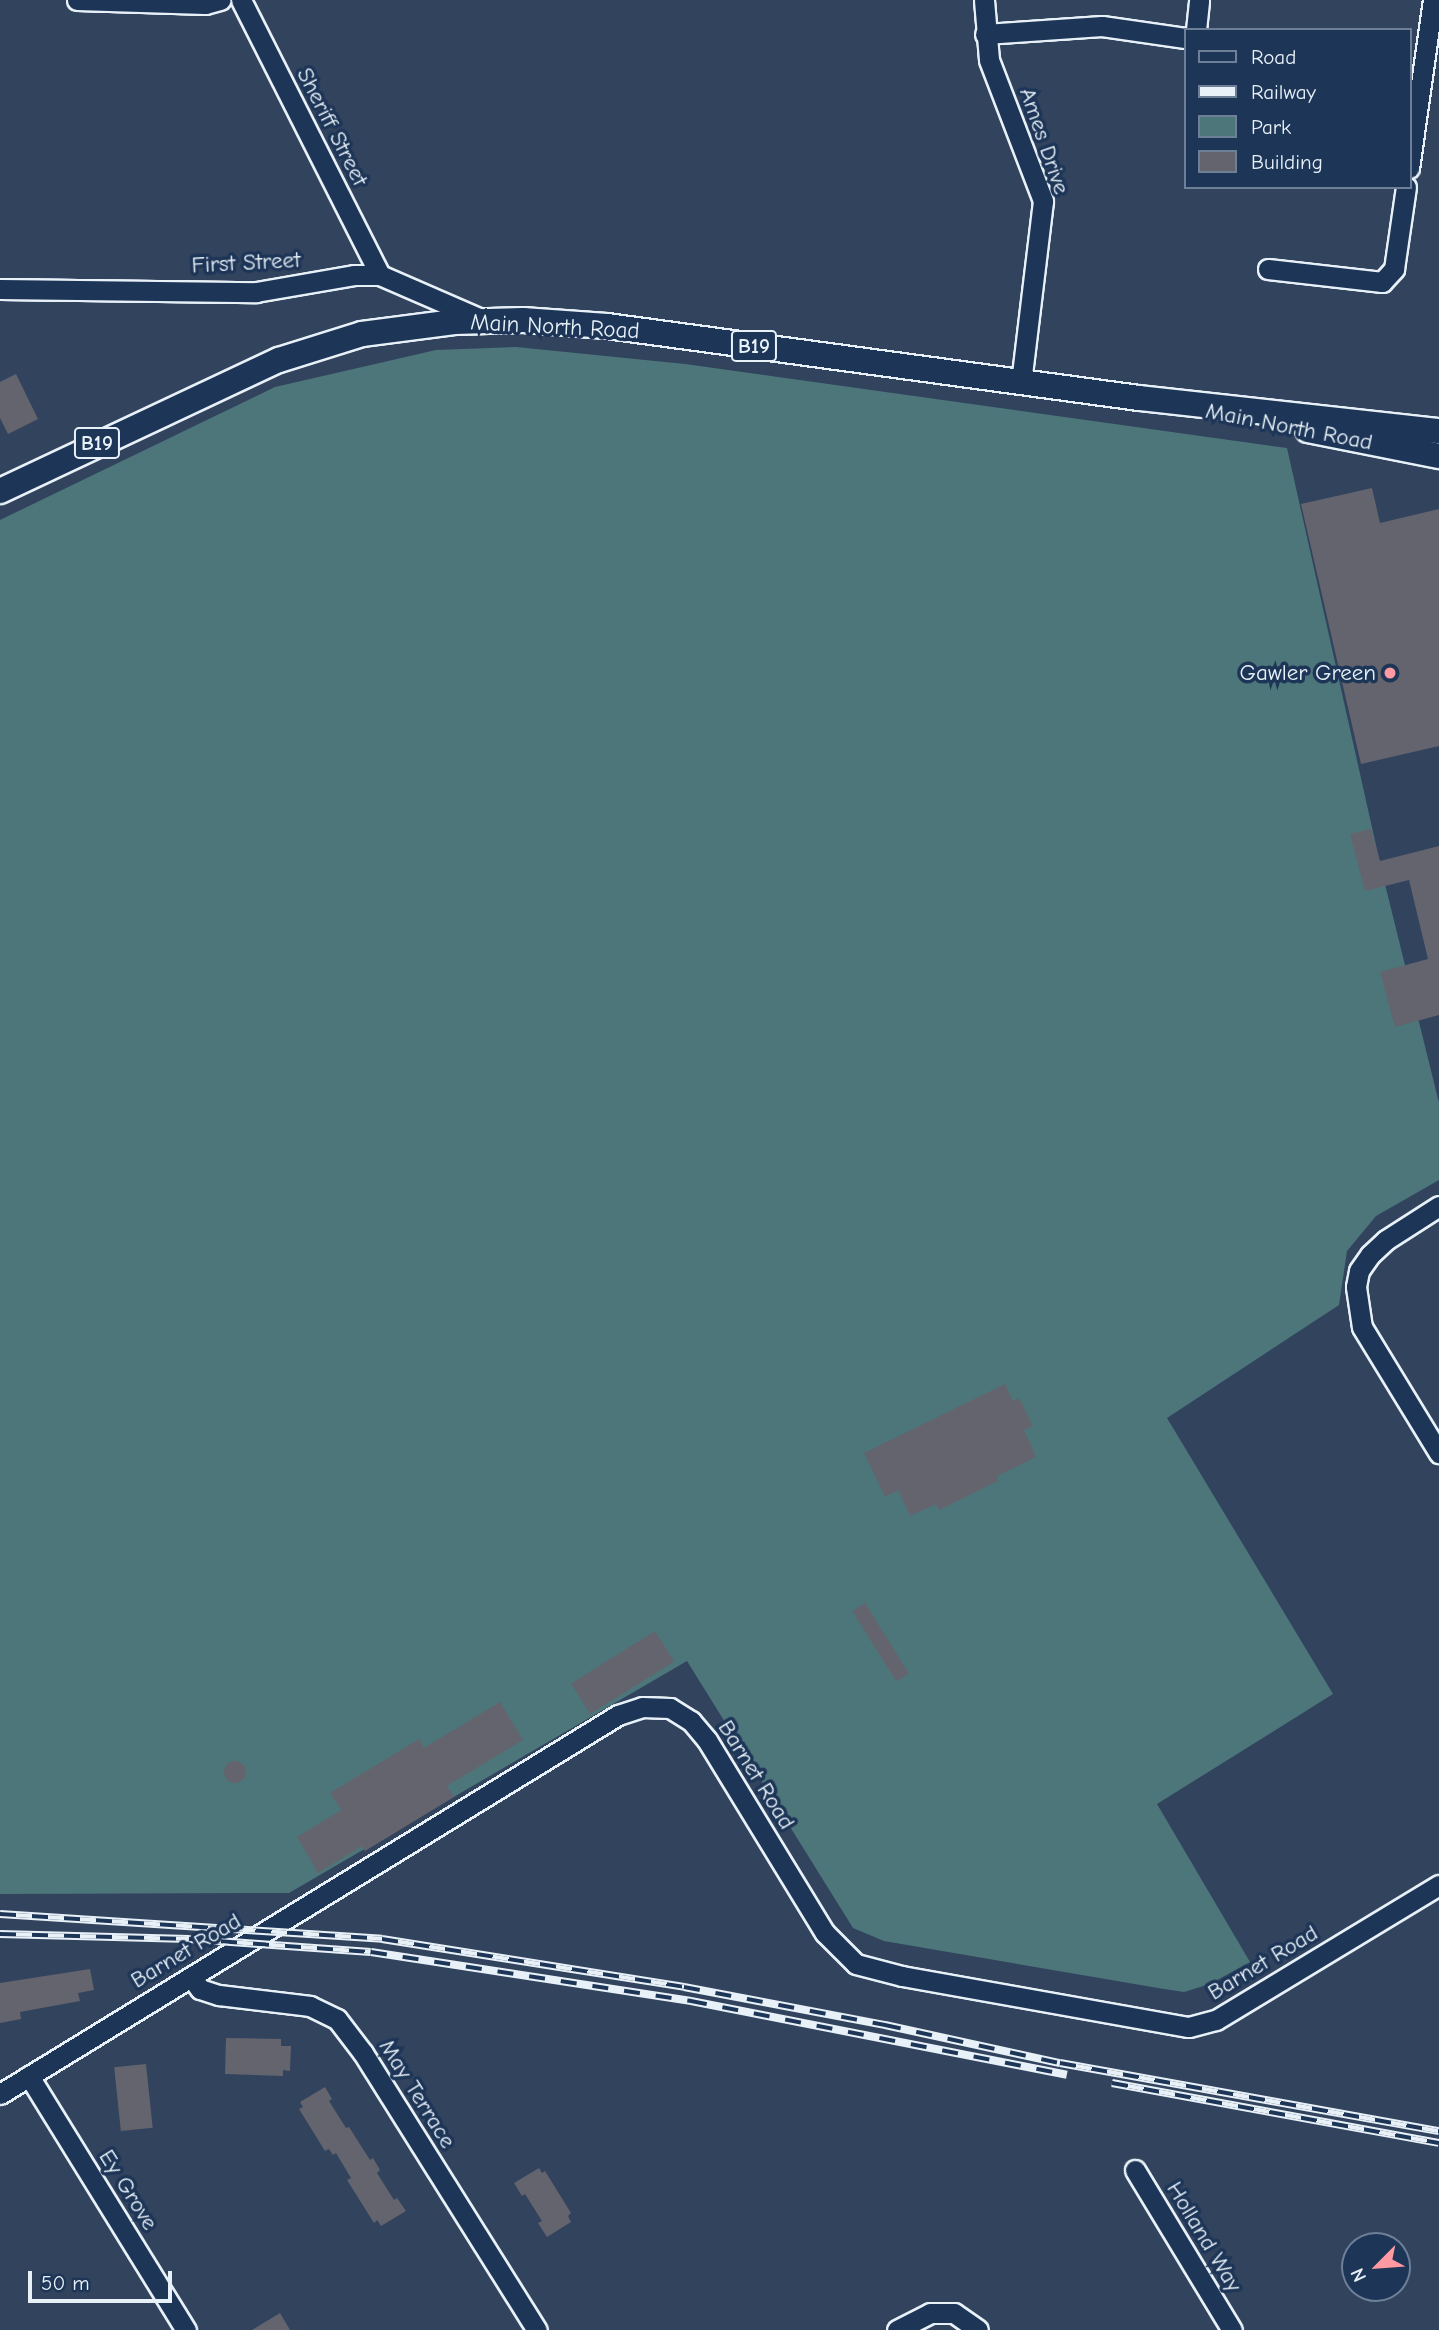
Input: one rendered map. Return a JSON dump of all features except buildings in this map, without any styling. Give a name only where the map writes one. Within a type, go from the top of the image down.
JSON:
[{"type":"main road","name":"Main North Road","points":[[0,491],[227,382],[303,351],[396,327],[485,321],[607,327],[1139,398],[1439,431]]},
{"type":"main road","name":"Main North Road","points":[[1139,398],[1439,456]]},
{"type":"street","points":[[77,0],[205,4],[220,0]]},
{"type":"street","name":"Sheriff Street","points":[[241,0],[380,275]]},
{"type":"street","name":"Ames Drive","points":[[984,0],[989,60],[1043,201],[1021,382]]},
{"type":"street","points":[[1196,28],[1199,0]]},
{"type":"street","points":[[1411,141],[1416,72],[1433,0]]},
{"type":"street","points":[[985,34],[1102,26],[1184,38]]},
{"type":"street","points":[[1268,269],[1375,284],[1382,282],[1394,269],[1406,189]]},
{"type":"street","name":"First Street","points":[[0,289],[257,292],[354,275],[380,275],[485,321]]},
{"type":"street","points":[[1439,1206],[1386,1240],[1370,1255],[1359,1271],[1356,1287],[1362,1327],[1439,1454]]},
{"type":"street","name":"Barnet Road","points":[[0,2094],[618,1716],[633,1709],[651,1706],[678,1711],[700,1730],[825,1933],[856,1964],[902,1976],[1189,2027],[1216,2020],[1439,1885]]},
{"type":"street","name":"May Terrace","points":[[191,1977],[200,1989],[219,1995],[310,2006],[337,2019],[363,2053],[537,2330]]},
{"type":"street","name":"Ey Grove","points":[[29,2076],[186,2330]]},
{"type":"street","name":"Holland Way","points":[[1135,2170],[1231,2330]]},
{"type":"street","points":[[897,2330],[930,2312],[954,2312],[978,2330]]},
{"type":"green space","points":[[516,347],[685,364],[1287,448],[1382,872],[1439,1103],[1439,1180],[1376,1216],[1347,1251],[1339,1305],[1167,1418],[1333,1694],[1157,1804],[1250,1962],[1210,1984],[1184,1992],[1158,1988],[884,1941],[853,1928],[687,1661],[289,1893],[0,1894],[0,520],[275,387],[436,350]]},
{"type":"railway","points":[[0,1914],[382,1939],[684,1987],[885,2025],[1060,2063],[1439,2131]]},
{"type":"railway","points":[[0,1934],[189,1939],[371,1952],[691,2001],[1067,2075]]},
{"type":"railway","points":[[1112,2083],[1439,2143]]},
{"type":"place","name":"Gawler Green","points":[[1390,673]]}]
